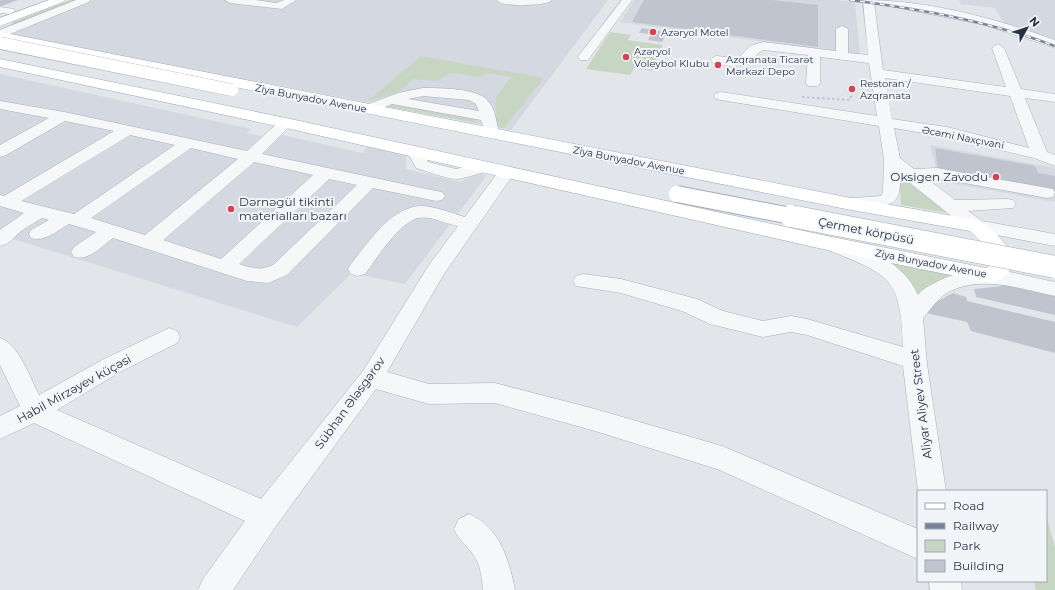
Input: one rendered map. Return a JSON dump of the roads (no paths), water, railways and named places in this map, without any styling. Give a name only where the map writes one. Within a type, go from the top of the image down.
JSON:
[{"type":"main road","points":[[3,12],[37,0]]},
{"type":"main road","points":[[0,23],[59,0]]},
{"type":"main road","name":"Ziya Bunyadov Avenue","points":[[0,35],[368,109],[488,120],[846,203],[976,226],[988,236],[1001,252],[1003,262],[1002,267],[990,276],[827,243],[496,169]]},
{"type":"main road","name":"Ziya Bunyadov Avenue","points":[[0,43],[303,105],[601,173]]},
{"type":"main road","points":[[1,59],[16,47],[44,45]]},
{"type":"main road","name":"Ziya Bunyadov Avenue","points":[[1,59],[218,100],[282,120],[601,173],[679,188]]},
{"type":"main road","name":"Ziya Bunyadov Avenue","points":[[1,59],[282,120],[408,150]]},
{"type":"main road","points":[[303,105],[368,109]]},
{"type":"main road","points":[[488,120],[601,173]]},
{"type":"main road","points":[[496,169],[601,173]]},
{"type":"main road","name":"Çermet körpüsü","points":[[679,188],[1055,252]]},
{"type":"main road","name":"Çermet körpüsü","points":[[679,188],[1055,267]]},
{"type":"street","points":[[0,35],[85,0]]},
{"type":"street","points":[[230,0],[276,6],[282,6],[292,0]]},
{"type":"street","points":[[502,0],[529,2],[546,0]]},
{"type":"street","points":[[584,57],[626,0]]},
{"type":"street","points":[[846,203],[879,202],[888,199],[892,192],[892,160],[875,60],[868,0]]},
{"type":"street","points":[[875,0],[965,16],[1055,44]]},
{"type":"street","points":[[842,29],[842,55]]},
{"type":"street","points":[[716,60],[742,62],[748,59],[754,49],[763,46],[875,60]]},
{"type":"street","points":[[998,48],[1040,154]]},
{"type":"street","points":[[813,82],[814,52]]},
{"type":"street","points":[[878,74],[1055,98]]},
{"type":"street","name":"Əcəmi Naxçıvani","points":[[721,96],[947,132],[1040,154],[1055,161]]},
{"type":"street","points":[[368,109],[398,97],[488,120]]},
{"type":"street","points":[[0,105],[64,116],[324,174],[436,196]]},
{"type":"street","points":[[0,152],[64,116]]},
{"type":"street","points":[[149,242],[242,155],[282,120]]},
{"type":"street","points":[[3,201],[127,130]]},
{"type":"street","points":[[38,234],[71,219],[186,144]]},
{"type":"street","points":[[408,150],[422,165],[456,174],[496,169]]},
{"type":"street","points":[[892,160],[976,226],[1055,240]]},
{"type":"street","name":"Sübhan Ələsgərov","points":[[214,590],[266,516],[371,378],[436,270],[468,223],[496,169]]},
{"type":"street","points":[[910,174],[936,173],[1047,193]]},
{"type":"street","points":[[225,266],[324,174]]},
{"type":"street","points":[[3,201],[149,242],[254,276],[268,276],[280,270],[369,183]]},
{"type":"street","points":[[950,206],[1007,204]]},
{"type":"street","points":[[0,240],[14,227],[39,212]]},
{"type":"street","points":[[358,268],[398,222],[408,215],[420,212],[468,223]]},
{"type":"street","points":[[81,252],[110,231]]},
{"type":"street","name":"Aliyar Aliyev Street","points":[[827,243],[872,262],[897,278],[904,288],[912,316],[915,360],[932,490]]},
{"type":"street","points":[[912,316],[921,304],[938,289],[958,281],[990,276],[1055,289]]},
{"type":"street","points":[[582,281],[621,286],[689,305],[718,318],[763,329],[791,324],[807,327],[915,360]]},
{"type":"street","name":"Habil Mirzəyev küçəsi","points":[[0,428],[35,412],[105,369],[150,349],[170,337]]},
{"type":"street","points":[[0,347],[7,355],[35,412],[266,516]]},
{"type":"street","points":[[371,378],[429,394],[495,393],[595,420],[729,461],[917,544]]},
{"type":"street","points":[[469,529],[483,541],[493,560],[499,590]]},
{"type":"railway","points":[[850,0],[902,7],[954,17],[1030,37],[1055,46]]},
{"type":"place","name":"Azəryol Motel","points":[[653,32]]},
{"type":"place","name":"Azəryol Voleybol Klubu","points":[[626,57]]},
{"type":"place","name":"Azqranata Ticarət Mərkəzi Depo","points":[[718,65]]},
{"type":"place","name":"Restoran / Azqranata","points":[[852,89]]},
{"type":"place","name":"Oksigen Zavodu","points":[[996,177]]},
{"type":"place","name":"Dərnəgül tikinti materialları bazarı","points":[[231,209]]}]
